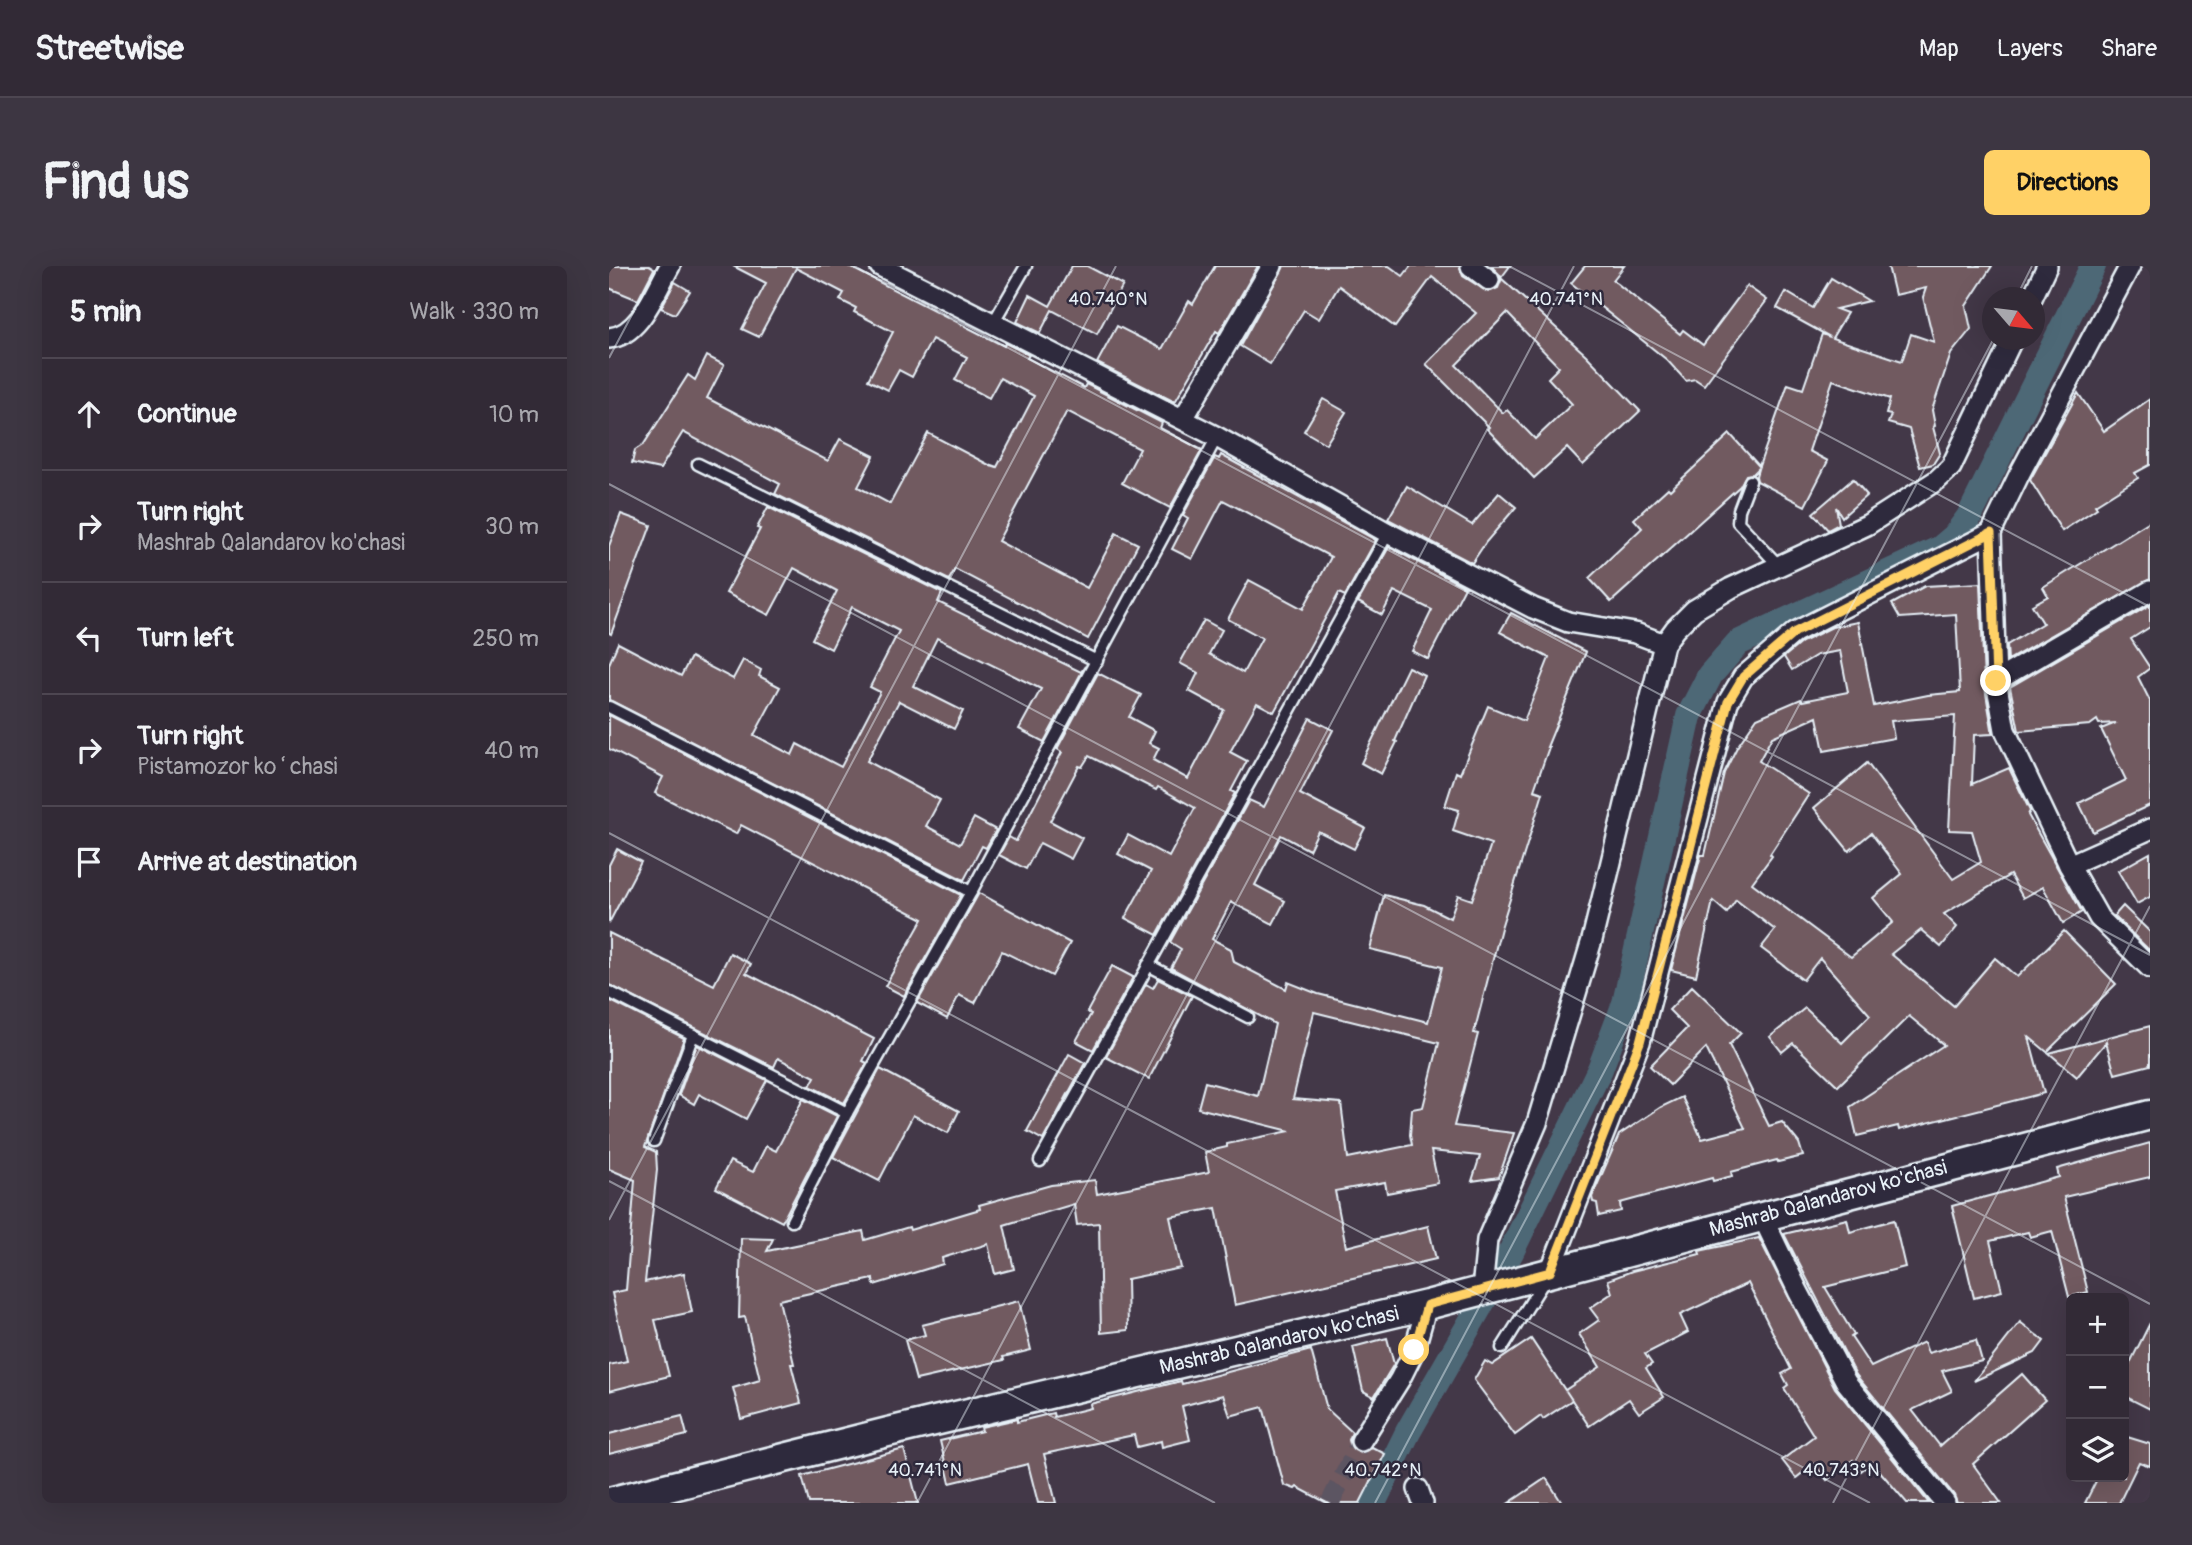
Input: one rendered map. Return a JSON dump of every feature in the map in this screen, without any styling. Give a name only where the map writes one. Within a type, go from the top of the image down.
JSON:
[{"type":"main road","name":"Mashrab Qalandarov ko'chasi","points":[[609,1502],[887,1432],[1436,1302],[2150,1115]]},
{"type":"street","points":[[609,338],[618,338],[639,321],[670,266]]},
{"type":"street","points":[[880,266],[1217,436],[1388,533],[1533,607],[1569,622],[1635,633],[1664,644]]},
{"type":"street","points":[[1183,419],[1272,266]]},
{"type":"street","points":[[1471,266],[1489,280]]},
{"type":"street","points":[[2037,287],[2047,266]]},
{"type":"street","points":[[2130,266],[1991,533],[1996,681],[2005,730],[2069,865],[2099,918],[2150,968]]},
{"type":"street","points":[[1482,1290],[1487,1240],[1537,1123],[1592,940],[1664,644],[1694,610],[1731,588],[1867,525],[1937,480],[1951,467],[2007,350]]},
{"type":"street","points":[[1549,1272],[1640,1042],[1728,702],[1743,677],[1795,632],[1991,533]]},
{"type":"street","points":[[1996,681],[2150,591]]},
{"type":"street","points":[[2069,865],[2150,829]]},
{"type":"street","points":[[1762,1216],[1846,1382],[1945,1503]]},
{"type":"street","points":[[1361,1441],[1405,1370],[1436,1302]]},
{"type":"lane","points":[[993,323],[1026,266]]},
{"type":"lane","points":[[792,1221],[847,1113],[1097,661],[1217,436]]},
{"type":"lane","points":[[698,464],[1097,661]]},
{"type":"lane","points":[[1750,481],[1739,510],[1738,522],[1779,566]]},
{"type":"lane","points":[[1040,1161],[1388,533]]},
{"type":"lane","points":[[609,707],[971,891]]},
{"type":"lane","points":[[1148,965],[1248,1017]]},
{"type":"lane","points":[[609,992],[847,1113]]},
{"type":"lane","points":[[654,1141],[693,1035]]},
{"type":"lane","points":[[1502,1348],[1549,1272]]},
{"type":"building","points":[[609,266],[649,266],[654,269],[638,300],[609,288]]},
{"type":"building","points":[[733,266],[848,266],[1004,346],[1005,343],[1029,355],[1027,358],[1084,388],[1086,384],[1162,423],[1160,428],[1202,450],[1170,508],[1122,483],[1140,449],[1067,411],[998,541],[1087,588],[1116,533],[1138,544],[1088,639],[955,569],[949,580],[775,494],[780,484],[683,432],[660,469],[632,463],[635,450],[644,444],[688,375],[695,380],[707,356],[724,365],[707,398],[828,461],[840,439],[874,456],[858,487],[890,504],[928,433],[997,467],[1034,396],[1000,378],[989,398],[955,380],[967,357],[932,339],[912,377],[899,370],[888,390],[868,380],[893,332],[854,312],[856,308],[840,300],[844,293],[796,268],[759,337],[742,329],[766,283]]},
{"type":"building","points":[[1072,266],[1087,266],[1123,285],[1097,334],[1052,310],[1040,333],[1017,322],[1030,295],[1050,306]]},
{"type":"building","points":[[1215,266],[1258,266],[1175,402],[1097,363],[1117,326],[1162,349],[1189,301],[1193,304]]},
{"type":"building","points":[[1284,266],[1389,266],[1403,276],[1411,266],[1459,266],[1463,276],[1488,292],[1498,288],[1501,281],[1500,275],[1491,266],[1510,266],[1501,278],[1586,355],[1640,411],[1583,465],[1567,448],[1534,478],[1487,429],[1489,427],[1426,364],[1476,313],[1432,277],[1395,327],[1339,286],[1319,319],[1304,310],[1270,364],[1240,346]],"holes":[[[1507,313],[1559,367],[1548,378],[1572,404],[1535,439],[1507,410],[1503,413],[1456,365]]]},
{"type":"building","points":[[1585,266],[1624,266],[1613,280],[1680,334],[1683,330],[1703,345],[1747,286],[1767,300],[1704,385],[1695,379],[1686,381],[1667,360],[1571,283]]},
{"type":"building","points":[[1888,266],[1992,266],[1966,306],[1971,329],[1951,354],[1932,410],[1933,427],[1940,453],[1933,464],[1920,467],[1909,429],[1888,423],[1891,415],[1886,414],[1890,399],[1833,380],[1809,451],[1828,461],[1805,506],[1757,481],[1758,469],[1753,474],[1746,475],[1740,486],[1611,602],[1589,578],[1642,528],[1634,519],[1668,488],[1670,490],[1730,434],[1759,466],[1788,384],[1803,389],[1822,334],[1830,337],[1777,308],[1786,292],[1813,308],[1831,278],[1869,301],[1836,309],[1847,313],[1832,338],[1902,361],[1911,334],[1934,342],[1923,297],[1926,288],[1895,295]]},
{"type":"building","points":[[675,282],[690,291],[675,314],[661,308]]},
{"type":"building","points":[[2078,393],[2104,431],[2150,399],[2150,465],[2135,473],[2138,478],[2095,505],[2097,508],[2062,531],[2030,480]]},
{"type":"building","points":[[1323,399],[1346,412],[1326,444],[1304,431]]},
{"type":"building","points":[[1221,455],[1376,540],[1345,596],[1339,593],[1274,712],[1257,703],[1230,752],[1247,761],[1231,791],[1235,793],[1157,935],[1125,918],[1151,871],[1118,854],[1128,835],[1169,857],[1195,808],[1158,787],[1156,790],[1089,756],[1082,767],[1079,766],[1050,821],[1082,838],[1071,859],[1040,843],[1026,869],[999,855],[1009,837],[1016,841],[1062,752],[1057,749],[1098,673],[1141,695],[1129,717],[1155,731],[1149,743],[1159,748],[1153,760],[1188,779],[1224,710],[1189,691],[1198,673],[1180,663],[1204,620],[1222,630],[1209,654],[1243,673],[1262,638],[1228,619],[1249,580],[1303,609],[1331,557],[1223,500],[1192,559],[1172,549],[1188,518],[1183,515],[1215,457],[1219,459]]},
{"type":"building","points":[[1853,479],[1867,495],[1842,517],[1836,507],[1839,524],[1828,530],[1813,513]]},
{"type":"building","points":[[1407,486],[1472,525],[1499,493],[1516,507],[1472,563],[1388,519]]},
{"type":"building","points":[[768,507],[942,593],[938,602],[1081,672],[1085,666],[1044,742],[1019,729],[1041,689],[937,638],[913,686],[963,711],[954,729],[899,701],[867,761],[940,800],[926,826],[960,844],[974,818],[996,830],[986,848],[982,846],[964,880],[609,700],[609,664],[618,643],[681,676],[691,657],[733,679],[743,660],[761,670],[759,676],[780,687],[754,735],[792,755],[797,744],[841,767],[880,692],[870,687],[899,631],[852,607],[831,649],[812,639],[837,591],[794,568],[769,615],[726,593],[760,529],[757,528]]},
{"type":"building","points":[[621,514],[651,525],[611,634],[609,546]]},
{"type":"building","points":[[2150,521],[2150,579],[2008,660],[2007,645],[2043,623],[2032,605],[2048,596],[2043,587]]},
{"type":"building","points":[[1389,547],[1465,587],[1428,659],[1412,651],[1432,610],[1394,591],[1382,615],[1358,602]]},
{"type":"building","points":[[1980,583],[1984,682],[1993,734],[1974,735],[1972,784],[2009,768],[2030,811],[2028,815],[2082,912],[2063,923],[2043,887],[2023,898],[2010,875],[1944,914],[1957,927],[1941,947],[1921,930],[1891,954],[1954,1006],[1995,958],[2017,977],[2064,931],[2116,984],[2047,1052],[2029,1037],[2044,1093],[1899,1130],[1898,1126],[1857,1136],[1850,1107],[1944,1045],[1909,1016],[1838,1086],[1793,1043],[1782,1052],[1770,1037],[1805,1008],[1842,1043],[1870,1015],[1820,958],[1803,980],[1761,948],[1775,930],[1736,900],[1727,913],[1713,901],[1696,976],[1671,970],[1701,855],[1705,855],[1724,773],[1737,747],[1757,718],[1801,699],[1802,701],[1848,692],[1840,651],[1817,655],[1792,670],[1784,657],[1802,642],[1832,627],[1858,622],[1874,706],[1928,695],[1960,692],[1956,614],[1900,618],[1892,604],[1925,586]],"holes":[[[1955,716],[1949,830],[1972,831],[1981,862],[1953,879],[1867,763],[1814,808],[1849,851],[1871,833],[1902,874],[1873,898],[1893,922],[1851,957],[1752,883],[1772,856],[1770,854],[1809,794],[1759,761],[1772,737],[1817,717],[1824,751],[1894,738],[1891,721]]]},
{"type":"building","points":[[2150,605],[2150,627],[2131,639],[2150,668],[2138,677],[2150,701],[2150,805],[2093,832],[2079,803],[2126,780],[2101,729],[2116,723],[2099,724],[2097,720],[2090,725],[2019,731],[2010,687]]},
{"type":"building","points":[[1511,613],[1586,652],[1547,747],[1534,790],[1543,793],[1501,928],[1474,1033],[1478,1034],[1454,1126],[1514,1133],[1499,1177],[1472,1181],[1480,1156],[1431,1151],[1438,1183],[1387,1193],[1385,1182],[1335,1191],[1346,1247],[1428,1226],[1436,1259],[1235,1305],[1216,1208],[1170,1217],[1181,1268],[1127,1279],[1128,1330],[1101,1333],[1099,1223],[1077,1225],[1074,1204],[1004,1225],[1014,1269],[995,1274],[988,1244],[942,1258],[943,1264],[874,1285],[873,1279],[779,1300],[801,1403],[741,1419],[733,1388],[760,1380],[745,1317],[739,1318],[741,1238],[773,1239],[767,1251],[863,1231],[865,1240],[909,1227],[910,1230],[980,1209],[979,1205],[1051,1185],[1095,1180],[1097,1194],[1209,1172],[1205,1152],[1227,1147],[1227,1144],[1290,1131],[1198,1108],[1205,1082],[1258,1096],[1275,1024],[1171,968],[1181,949],[1170,942],[1249,800],[1264,807],[1310,718],[1333,730],[1300,794],[1365,828],[1354,849],[1318,831],[1309,850],[1281,835],[1255,885],[1285,901],[1273,924],[1231,902],[1212,939],[1231,949],[1234,962],[1286,989],[1288,982],[1318,994],[1428,1022],[1442,967],[1370,949],[1384,895],[1424,905],[1450,918],[1458,895],[1472,900],[1491,844],[1453,831],[1459,810],[1445,806],[1456,772],[1460,774],[1488,706],[1524,721],[1549,658],[1500,632]],"holes":[[[1314,1012],[1439,1043],[1423,1107],[1412,1109],[1412,1145],[1348,1158],[1341,1103],[1293,1099]]]},
{"type":"building","points":[[1408,667],[1424,675],[1381,774],[1361,763]]},
{"type":"building","points":[[609,715],[961,895],[904,996],[885,986],[923,919],[741,825],[736,834],[655,793],[663,777],[609,749]]},
{"type":"building","points":[[617,849],[641,862],[609,923],[609,865]]},
{"type":"building","points":[[2150,853],[2150,897],[2137,904],[2118,871]]},
{"type":"building","points":[[979,893],[1070,943],[1052,976],[1002,951],[975,1003],[959,995],[947,1019],[917,1003]]},
{"type":"building","points":[[2123,906],[2150,932],[2150,951],[2114,916]]},
{"type":"building","points":[[609,933],[714,985],[730,953],[751,964],[746,973],[874,1039],[863,1061],[867,1063],[844,1103],[810,1086],[815,1077],[778,1058],[774,1067],[609,985]]},
{"type":"building","points":[[1112,966],[1133,977],[1093,1050],[1076,1041],[1091,1014],[1087,1012]]},
{"type":"building","points":[[1158,979],[1192,996],[1149,1079],[1106,1057],[1146,984],[1153,988]]},
{"type":"building","points":[[1692,986],[1741,1033],[1729,1045],[1769,1126],[1782,1122],[1799,1143],[1803,1156],[1778,1162],[1777,1160],[1731,1172],[1732,1176],[1713,1181],[1712,1178],[1620,1203],[1621,1211],[1599,1216],[1597,1203],[1593,1202],[1592,1197],[1619,1135],[1661,1107],[1682,1097],[1702,1139],[1745,1128],[1706,1048],[1670,1085],[1650,1066],[1687,1028],[1669,1010]]},
{"type":"building","points":[[609,1000],[684,1038],[645,1147],[656,1152],[657,1170],[645,1282],[684,1273],[692,1312],[655,1320],[669,1376],[609,1391],[609,1365],[627,1361],[612,1293],[626,1290],[635,1180],[609,1169]]},
{"type":"building","points":[[2150,1026],[2150,1065],[2115,1074],[2106,1042],[2077,1077],[2049,1053]]},
{"type":"building","points":[[697,1045],[767,1080],[746,1119],[699,1094],[694,1104],[679,1095]]},
{"type":"building","points":[[1069,1054],[1085,1063],[1043,1140],[1027,1131]]},
{"type":"building","points":[[880,1069],[959,1111],[948,1133],[913,1115],[879,1181],[833,1157]]},
{"type":"building","points":[[803,1099],[837,1116],[782,1222],[716,1188],[730,1161],[753,1172],[766,1146],[776,1151]]},
{"type":"building","points":[[2150,1143],[2150,1177],[2064,1197],[2088,1292],[2068,1293],[2052,1231],[2030,1237],[2028,1232],[1990,1241],[2002,1291],[1974,1298],[1952,1206],[2059,1177],[2057,1169]]},
{"type":"building","points":[[1847,1219],[1850,1232],[1894,1220],[1905,1267],[1825,1287],[1854,1335],[1851,1337],[1871,1367],[1924,1342],[1928,1353],[1976,1340],[1982,1361],[1942,1371],[1952,1391],[1912,1410],[1940,1446],[2022,1374],[2045,1400],[1973,1464],[2001,1503],[1957,1503],[1954,1495],[1856,1375],[1784,1234]]},
{"type":"building","points":[[1759,1238],[1835,1388],[1929,1503],[1907,1503],[1872,1462],[1861,1471],[1853,1460],[1827,1480],[1814,1464],[1796,1478],[1782,1460],[1814,1436],[1784,1388],[1788,1385],[1782,1374],[1791,1369],[1748,1283],[1680,1315],[1688,1332],[1645,1354],[1652,1364],[1646,1368],[1664,1397],[1639,1413],[1629,1399],[1589,1426],[1572,1400],[1543,1419],[1541,1416],[1515,1435],[1474,1380],[1485,1361],[1492,1365],[1531,1339],[1565,1390],[1600,1367],[1579,1334],[1599,1320],[1590,1308],[1612,1293],[1608,1280],[1632,1271],[1700,1254],[1699,1251]]},
{"type":"building","points":[[1019,1301],[1031,1350],[1003,1357],[1004,1360],[916,1380],[905,1340],[925,1335],[922,1325]]},
{"type":"building","points":[[2020,1322],[2044,1341],[2035,1353],[1974,1381]]},
{"type":"building","points":[[2150,1323],[2150,1409],[2129,1398],[2129,1365]]},
{"type":"building","points":[[1387,1338],[1394,1364],[1374,1397],[1363,1391],[1353,1347]]},
{"type":"building","points":[[1311,1350],[1327,1409],[1352,1432],[1349,1440],[1351,1447],[1361,1453],[1372,1447],[1385,1454],[1360,1503],[1327,1503],[1297,1487],[1295,1489],[1284,1485],[1263,1407],[1230,1416],[1223,1395],[1182,1406],[1190,1440],[1162,1447],[1161,1441],[1137,1447],[1134,1435],[1044,1454],[1056,1503],[1038,1503],[1028,1464],[950,1483],[940,1441],[982,1431],[981,1427],[1017,1419],[1017,1422],[1053,1413],[1054,1417],[1091,1408],[1090,1404],[1181,1381],[1182,1384]]},
{"type":"building","points":[[682,1416],[687,1435],[609,1454],[609,1434]]},
{"type":"building","points":[[2129,1438],[2150,1444],[2150,1466],[2139,1462],[2119,1503],[2085,1503],[2096,1482],[2129,1482]]},
{"type":"building","points":[[904,1449],[918,1503],[809,1503],[802,1476]]},
{"type":"building","points":[[1546,1478],[1562,1503],[1509,1503]]},
{"type":"waterway","points":[[1373,1503],[1408,1432],[1511,1252],[1600,1069],[1625,1003],[1689,716],[1710,675],[1738,643],[1941,548],[1954,537],[1969,517],[2093,266]]},
{"type":"tunnel","points":[[1330,1503],[1361,1441]]},
{"type":"route","points":[[1414,1350],[1427,1305],[1550,1272],[1640,1042],[1728,702],[1743,677],[1795,632],[1991,533],[1996,681]]}]
